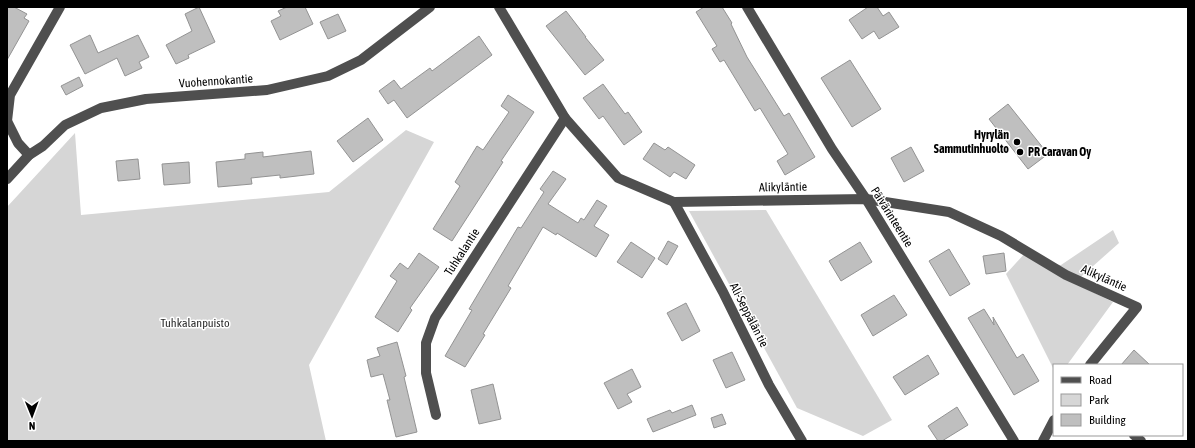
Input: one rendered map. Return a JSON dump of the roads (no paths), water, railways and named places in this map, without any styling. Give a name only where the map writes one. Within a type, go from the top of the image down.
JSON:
[{"type":"street","points":[[29,155],[18,143],[7,121],[10,95],[60,7]]},
{"type":"street","name":"Vuohennokantie","points":[[7,179],[29,155],[43,146],[64,125],[101,108],[146,99],[267,90],[328,76],[361,60],[430,7]]},
{"type":"street","name":"Alikyläntie","points":[[499,7],[565,118],[618,178],[674,202],[866,199],[949,212],[1001,236],[1066,275],[1137,307],[1091,364]]},
{"type":"street","name":"Päivärinteentie","points":[[748,7],[832,149],[866,199],[1014,441]]},
{"type":"street","name":"Tuhkalantie","points":[[436,414],[426,373],[426,343],[435,318],[565,118]]},
{"type":"street","name":"Ali-Seppälän tie","points":[[674,202],[723,292],[769,385],[802,441]]},
{"type":"street","points":[[1043,441],[1053,422]]},
{"type":"place","name":"Hyrylän Sammutinhuolto","points":[[1017,142]]},
{"type":"place","name":"PR Caravan Oy","points":[[1020,152]]},
{"type":"park label","name":"Tuhkalanpuisto","points":[[195,323]]}]
